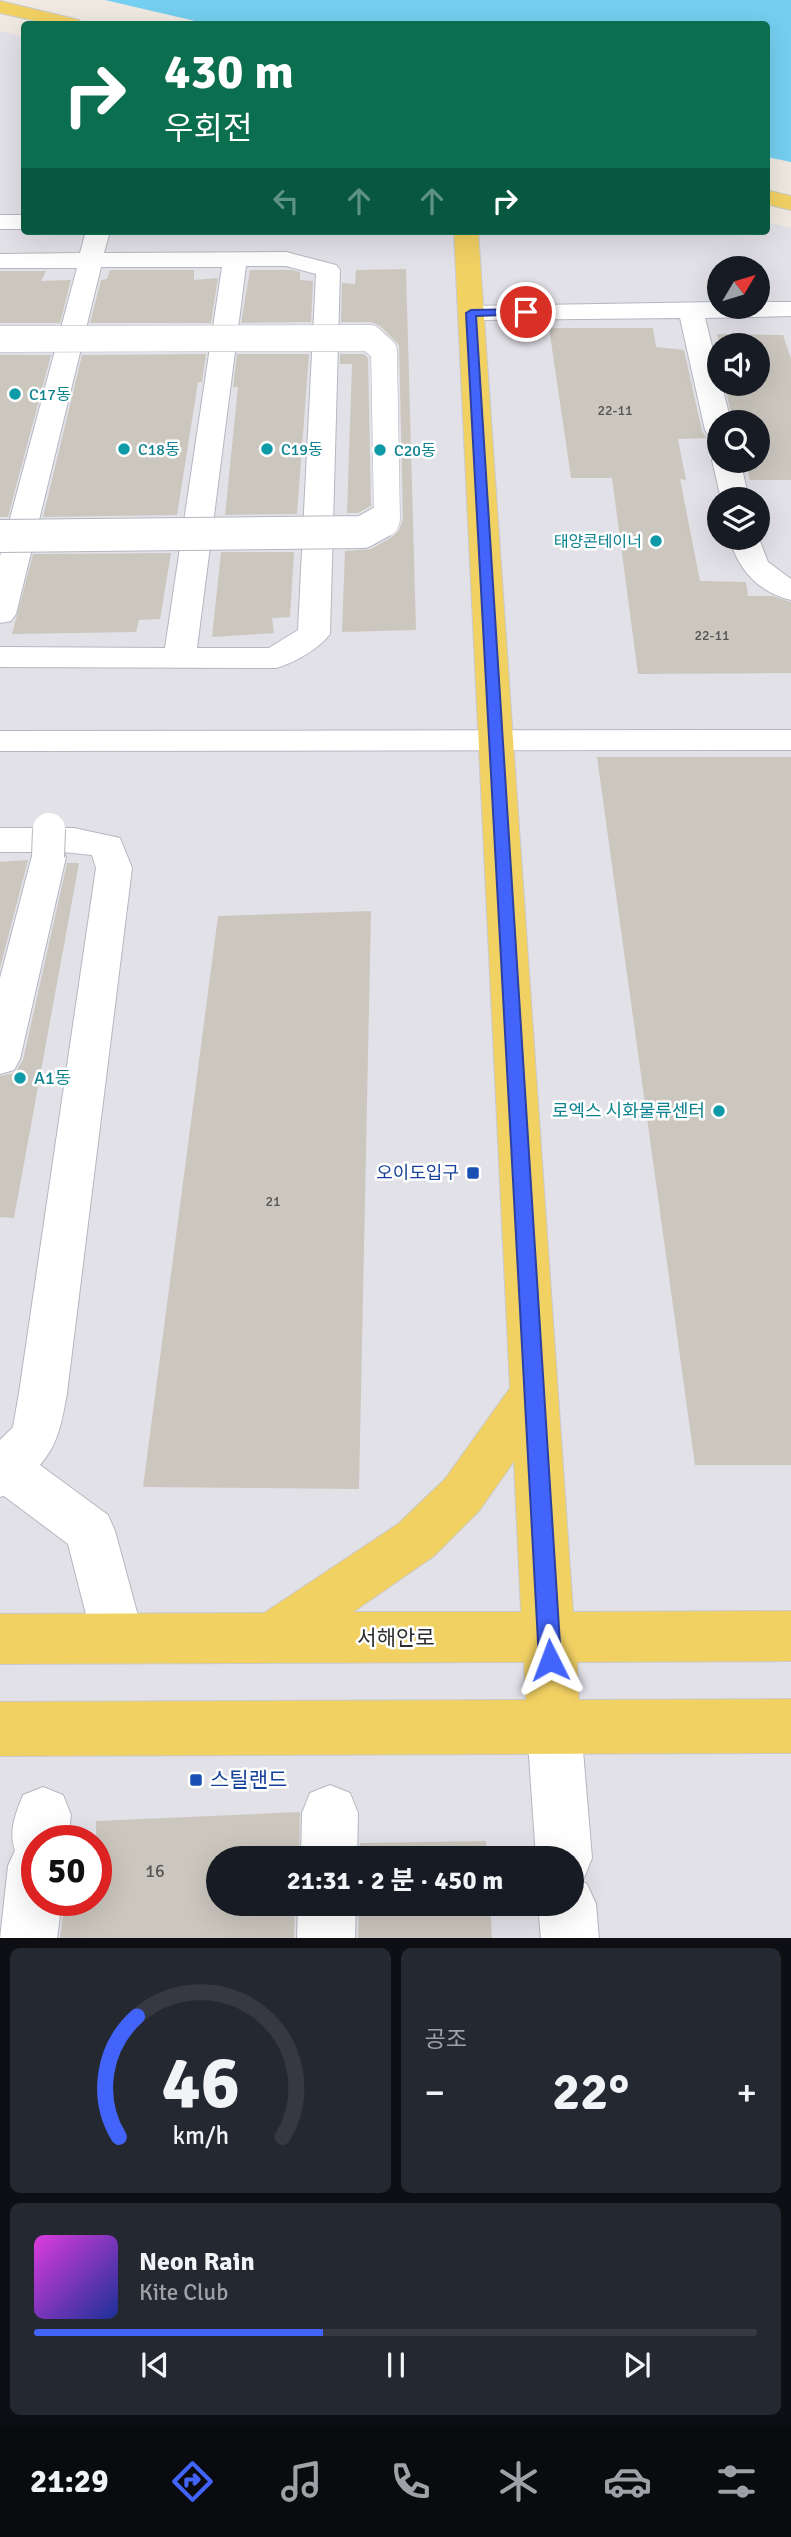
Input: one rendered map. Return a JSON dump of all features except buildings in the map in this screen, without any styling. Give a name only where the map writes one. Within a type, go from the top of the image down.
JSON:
[{"type":"main road","points":[[0,7],[59,21]]},
{"type":"main road","points":[[770,198],[791,203]]},
{"type":"main road","points":[[466,235],[554,1727]]},
{"type":"main road","points":[[271,1638],[416,1540],[461,1495],[534,1393]]},
{"type":"main road","name":"서해안로","points":[[0,1639],[791,1636]]},
{"type":"main road","points":[[0,1729],[791,1726]]},
{"type":"street","points":[[0,222],[21,222]]},
{"type":"street","points":[[0,614],[97,235]]},
{"type":"street","points":[[180,657],[235,259]]},
{"type":"street","points":[[0,261],[286,259],[328,270],[314,634],[276,657],[0,657]]},
{"type":"street","points":[[471,313],[691,310],[790,312]]},
{"type":"street","points":[[691,310],[714,410]]},
{"type":"street","points":[[0,339],[370,338],[384,351],[387,519],[363,532],[0,536]]},
{"type":"street","points":[[747,550],[750,560],[757,569],[791,591]]},
{"type":"street","points":[[0,741],[791,740]]},
{"type":"street","points":[[0,822],[18,821],[48,849],[0,1059]]},
{"type":"street","points":[[0,840],[74,840],[107,846],[114,868],[43,1393],[35,1436],[4,1472],[90,1531],[118,1639]]},
{"type":"street","points":[[554,1727],[563,1846]]},
{"type":"street","points":[[28,1938],[31,1916]]},
{"type":"street","points":[[326,1938],[327,1916]]},
{"type":"street","points":[[568,1916],[570,1938]]},
{"type":"shaded area","points":[[0,31],[21,36],[21,235],[770,235],[770,223],[791,228],[791,1938],[0,1938]]},
{"type":"water","points":[[105,0],[791,0],[791,162],[770,158],[770,21],[195,21]]},
{"type":"place","name":"C17동","points":[[15,394]]},
{"type":"place","name":"C18동","points":[[124,449]]},
{"type":"place","name":"C19동","points":[[267,449]]},
{"type":"place","name":"C20동","points":[[380,450]]},
{"type":"place","name":"태양콘테이너","points":[[656,541]]},
{"type":"place","name":"A1동","points":[[20,1078]]},
{"type":"place","name":"로엑스 시화물류센터","points":[[719,1111]]},
{"type":"place","name":"오이도입구","points":[[473,1173]]},
{"type":"place","name":"스틸랜드","points":[[196,1780]]},
{"type":"route","points":[[526,312],[471,313],[550,1660]]}]
